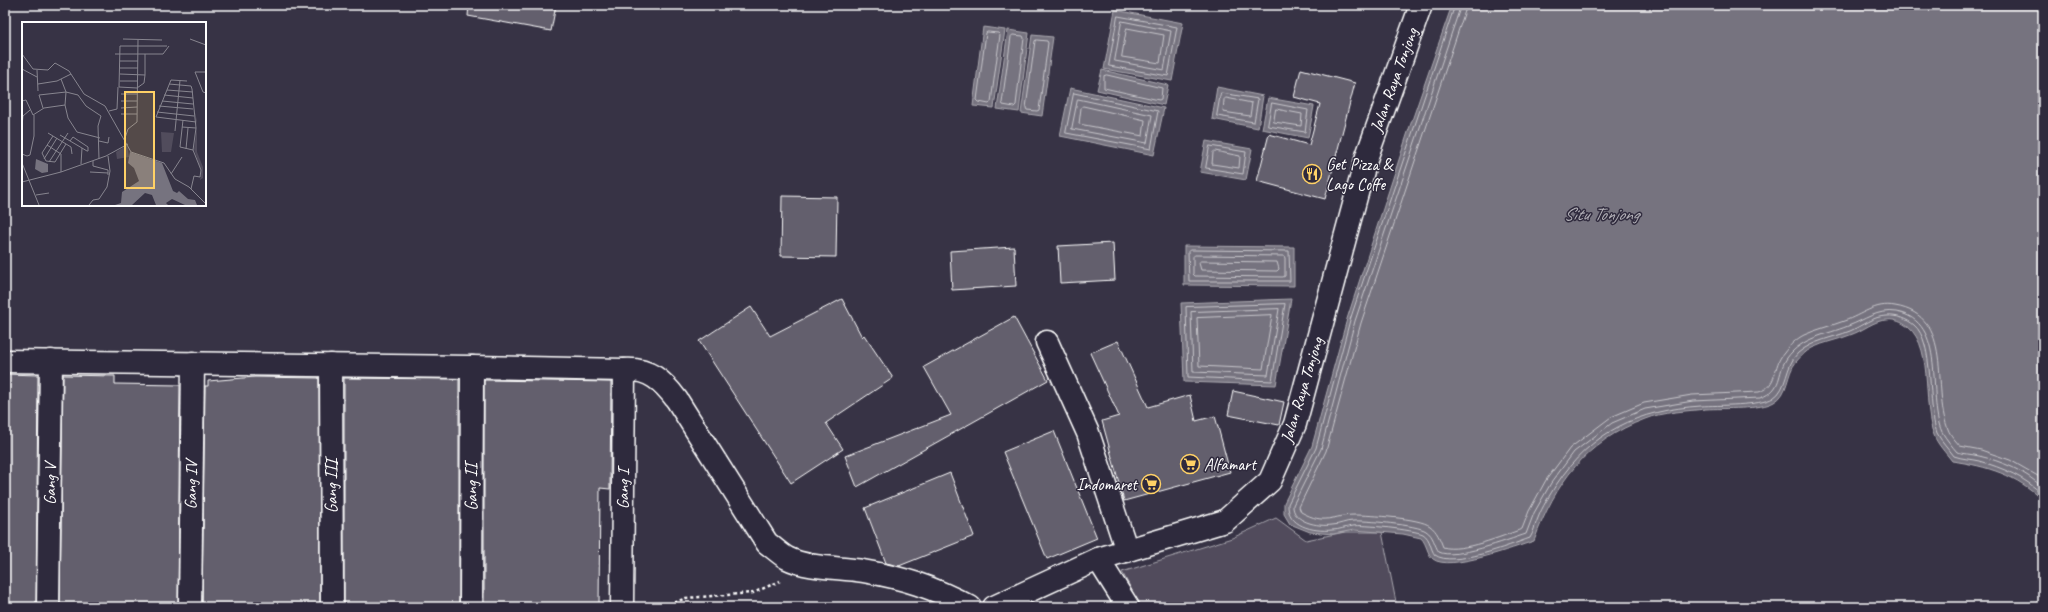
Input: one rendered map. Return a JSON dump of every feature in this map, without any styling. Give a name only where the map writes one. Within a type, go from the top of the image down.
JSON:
[{"type":"street","name":"Jalan Raya Tonjong","points":[[994,607],[1098,559],[1225,521],[1270,481],[1295,424],[1367,156],[1421,5]]},
{"type":"street","points":[[1047,342],[1088,433],[1128,551]]},
{"type":"street","points":[[5,361],[636,369],[650,374],[665,383],[767,543],[788,558],[807,565],[863,572],[932,587],[970,607]]},
{"type":"street","name":"Gang V","points":[[48,607],[51,361]]},
{"type":"street","name":"Gang IV","points":[[190,607],[193,363]]},
{"type":"street","name":"Gang III","points":[[331,365],[332,607]]},
{"type":"street","name":"Gang II","points":[[470,607],[472,367]]},
{"type":"street","name":"Gang I","points":[[622,607],[624,370]]},
{"type":"street","points":[[1098,559],[1128,607]]},
{"type":"path","points":[[662,607],[686,598],[753,593],[788,578],[807,565]]},
{"type":"shaded area","points":[[1276,518],[1306,540],[1345,532],[1382,532],[1397,607],[1141,607],[1122,572],[1232,538]]},
{"type":"water","name":"Situ Tonjong","points":[[1452,5],[2043,5],[2043,500],[2023,484],[2001,473],[1952,461],[1937,442],[1930,422],[1924,358],[1920,343],[1913,331],[1902,323],[1895,320],[1882,320],[1855,333],[1812,348],[1796,362],[1790,372],[1785,389],[1779,398],[1768,405],[1742,408],[1706,409],[1659,415],[1624,428],[1606,439],[1589,452],[1575,466],[1563,483],[1542,520],[1534,541],[1498,553],[1453,563],[1441,562],[1433,559],[1421,538],[1403,534],[1354,530],[1333,534],[1310,532],[1290,524],[1284,514],[1284,503],[1312,446],[1347,319],[1409,129]]},
{"type":"water","points":[[1115,10],[1183,23],[1172,81],[1104,69]]},
{"type":"water","points":[[983,27],[1005,30],[994,108],[973,106]]},
{"type":"water","points":[[1008,30],[1029,33],[1019,112],[997,109]]},
{"type":"water","points":[[1032,35],[1053,37],[1042,116],[1021,113]]},
{"type":"water","points":[[1102,70],[1168,85],[1164,105],[1097,90]]},
{"type":"water","points":[[1217,87],[1263,96],[1258,128],[1212,119]]},
{"type":"water","points":[[1070,88],[1164,108],[1154,155],[1060,136]]},
{"type":"water","points":[[1268,98],[1314,106],[1308,138],[1262,129]]},
{"type":"water","points":[[1206,141],[1252,149],[1246,180],[1200,172]]},
{"type":"water","points":[[1184,246],[1294,247],[1294,286],[1184,285]]},
{"type":"water","points":[[1291,299],[1276,385],[1184,382],[1181,303]]},
{"type":"building","points":[[469,5],[556,5],[551,31],[468,16]]},
{"type":"building","points":[[1301,69],[1355,83],[1325,199],[1257,181],[1269,134],[1309,145],[1320,104],[1294,97]]},
{"type":"building","points":[[782,196],[837,197],[836,257],[781,256]]},
{"type":"building","points":[[1113,243],[1115,280],[1060,283],[1058,246]]},
{"type":"building","points":[[1014,247],[1016,286],[952,290],[950,251]]},
{"type":"building","points":[[842,299],[862,337],[864,335],[893,378],[826,423],[843,449],[791,483],[699,341],[751,307],[770,336]]},
{"type":"building","points":[[1014,317],[1048,380],[857,487],[845,456],[951,415],[924,367]]},
{"type":"building","points":[[1118,341],[1148,407],[1190,395],[1196,421],[1215,416],[1230,472],[1124,501],[1102,421],[1119,416],[1090,353]]},
{"type":"building","points":[[5,374],[38,375],[36,607],[5,607]]},
{"type":"building","points":[[63,375],[115,376],[115,384],[180,385],[178,607],[60,607]]},
{"type":"building","points":[[255,377],[319,378],[320,607],[202,607],[205,386],[208,386],[208,381]]},
{"type":"building","points":[[344,378],[459,379],[459,607],[344,607]]},
{"type":"building","points":[[484,380],[611,382],[610,489],[600,488],[599,607],[484,607]]},
{"type":"building","points":[[1233,391],[1284,402],[1279,425],[1228,415]]},
{"type":"building","points":[[1054,431],[1097,538],[1047,559],[1003,452]]},
{"type":"building","points":[[950,473],[974,536],[899,566],[886,563],[865,508]]},
{"type":"place","name":"Get Pizza & Lago Coffe","points":[[1312,174]]},
{"type":"place","name":"Alfamart","points":[[1190,464]]},
{"type":"place","name":"Indomaret","points":[[1151,484]]}]
